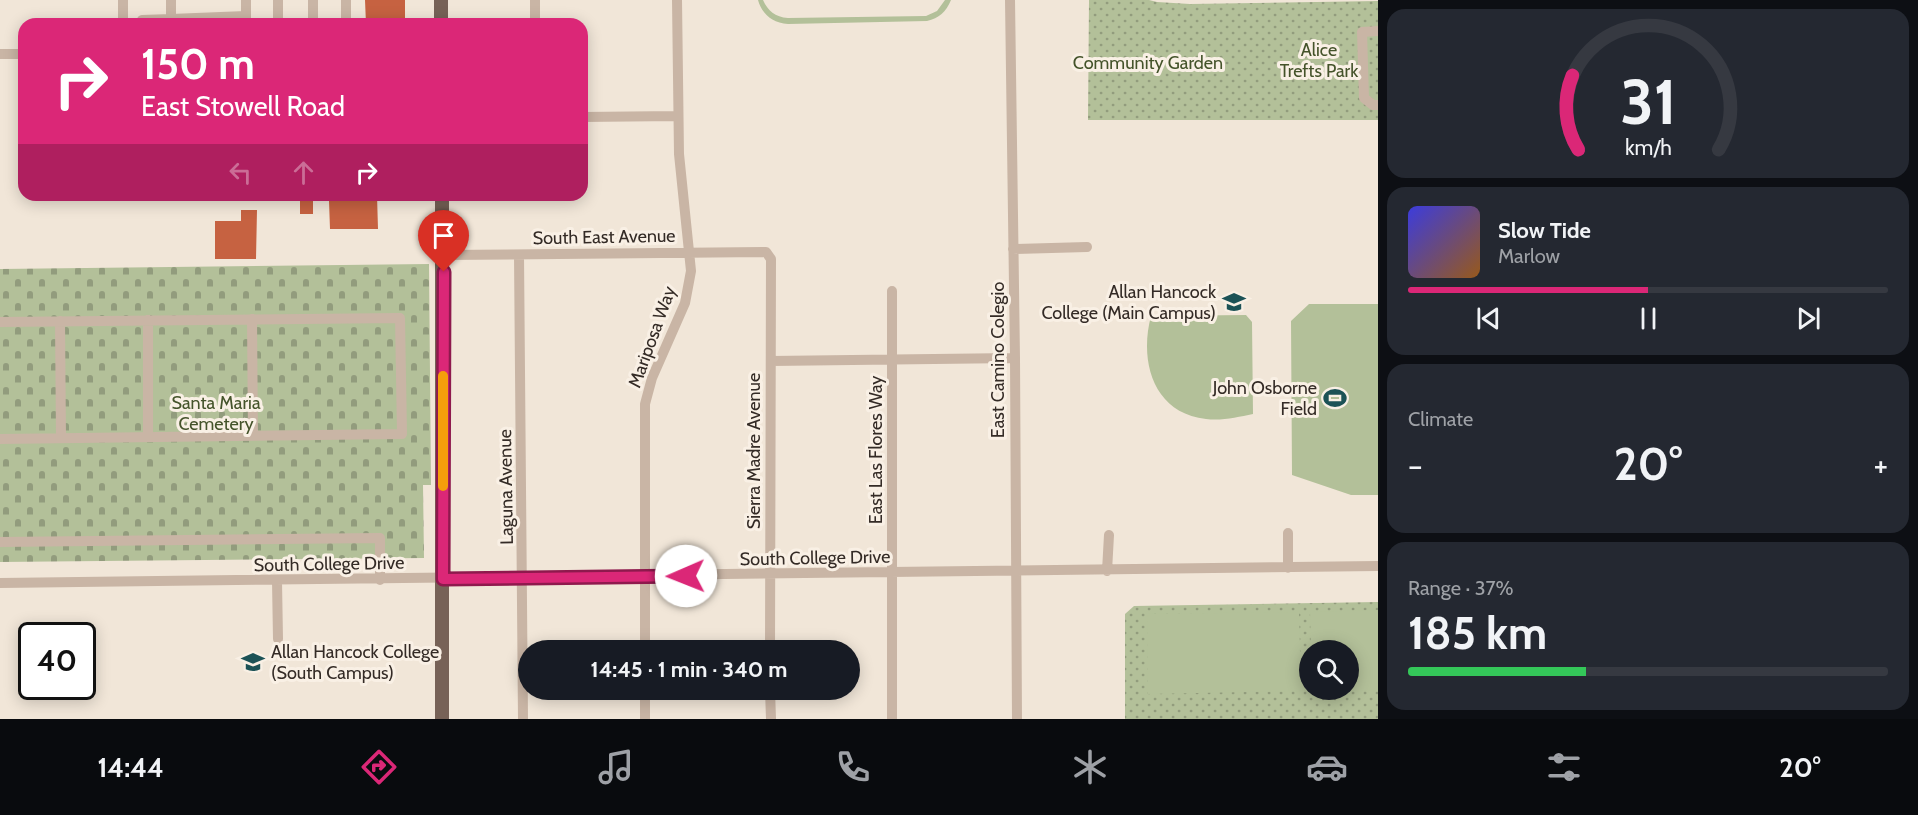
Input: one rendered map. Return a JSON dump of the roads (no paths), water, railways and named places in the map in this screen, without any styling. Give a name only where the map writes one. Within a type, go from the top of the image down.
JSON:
[{"type":"main road","points":[[441,0],[441,18]]},
{"type":"main road","points":[[442,201],[444,255],[442,719]]},
{"type":"street","points":[[123,0],[123,18]]},
{"type":"street","points":[[171,0],[171,18]]},
{"type":"street","points":[[246,0],[246,18]]},
{"type":"street","points":[[278,0],[278,18]]},
{"type":"street","points":[[313,0],[313,18]]},
{"type":"street","points":[[346,0],[346,18]]},
{"type":"street","points":[[535,0],[535,18]]},
{"type":"street","name":"Mariposa Way","points":[[645,640],[645,404],[652,378],[685,303],[691,272],[682,194],[678,116],[677,0]]},
{"type":"street","name":"East Camino Colegio","points":[[1010,0],[1017,719]]},
{"type":"street","points":[[1378,31],[1362,32],[1364,98],[1373,105],[1378,105]]},
{"type":"street","points":[[0,54],[18,54]]},
{"type":"street","points":[[588,117],[678,116]]},
{"type":"street","points":[[1014,249],[1087,247]]},
{"type":"street","name":"South East Avenue","points":[[444,255],[766,252]]},
{"type":"street","name":"Sierra Madre Avenue","points":[[766,252],[771,259],[770,640]]},
{"type":"street","name":"Laguna Avenue","points":[[519,255],[523,719]]},
{"type":"street","name":"East Las Flores Way","points":[[892,291],[892,719]]},
{"type":"street","points":[[0,322],[400,318],[402,434],[0,439]]},
{"type":"street","points":[[252,319],[253,436]]},
{"type":"street","points":[[147,320],[148,437]]},
{"type":"street","points":[[60,321],[61,438]]},
{"type":"street","points":[[771,361],[1015,358]]},
{"type":"street","points":[[1288,533],[1288,568]]},
{"type":"street","points":[[1107,571],[1109,535]]},
{"type":"street","points":[[0,542],[380,538],[380,580]]},
{"type":"street","name":"South College Drive","points":[[0,583],[1378,567]]},
{"type":"street","points":[[277,580],[278,639]]},
{"type":"street","points":[[645,700],[645,719]]},
{"type":"street","points":[[770,700],[771,719]]},
{"type":"place","name":"Allan Hancock College (Main Campus)","points":[[1234,302]]},
{"type":"place","name":"John Osborne Field","points":[[1335,398]]},
{"type":"place","name":"Allan Hancock College (South Campus)","points":[[253,662]]},
{"type":"park label","name":"Alice Trefts Park","points":[[1319,60]]},
{"type":"park label","name":"Community Garden","points":[[1148,63]]},
{"type":"park label","name":"Santa Maria Cemetery","points":[[216,413]]}]
